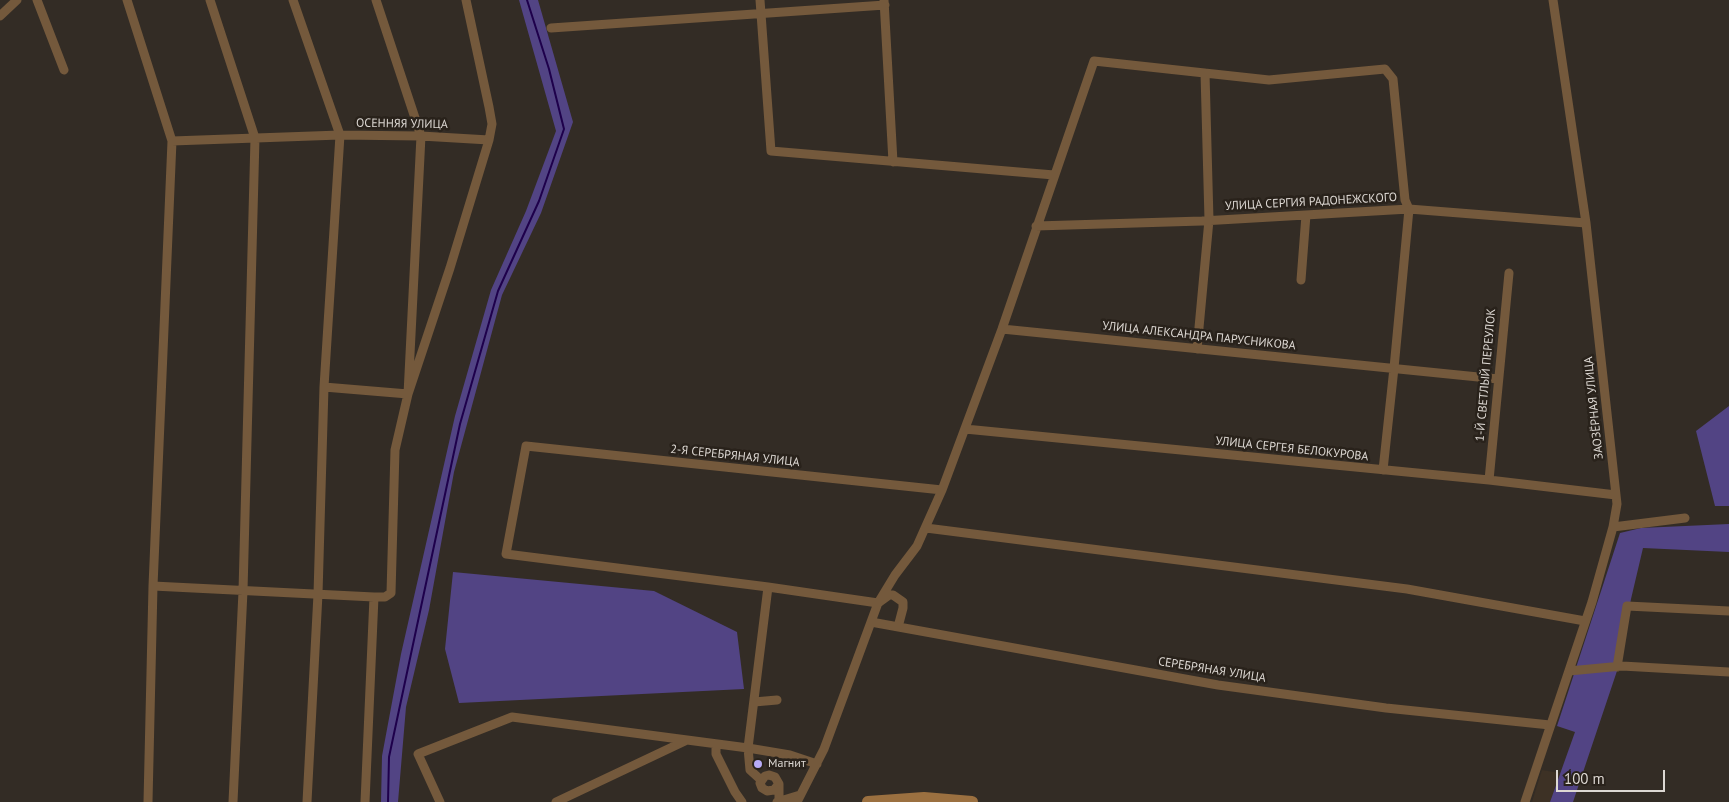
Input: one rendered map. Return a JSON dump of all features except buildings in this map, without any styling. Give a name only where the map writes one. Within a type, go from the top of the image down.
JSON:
[{"type":"street","points":[[0,16],[17,0]]},
{"type":"street","points":[[37,0],[64,70]]},
{"type":"street","points":[[127,0],[172,140],[152,586],[148,802]]},
{"type":"street","points":[[210,0],[255,138],[243,591],[233,802]]},
{"type":"street","points":[[293,0],[340,135],[324,387],[318,594],[307,802]]},
{"type":"street","points":[[376,0],[421,136],[408,394]]},
{"type":"street","points":[[152,586],[374,597],[385,597],[391,593],[395,450],[408,394],[450,268],[489,140],[492,124],[466,0]]},
{"type":"street","points":[[760,0],[771,151],[1054,175]]},
{"type":"street","name":"ЗАОЗЁРНАЯ УЛИЦА","points":[[1526,802],[1585,621],[1613,527],[1617,504],[1586,223],[1553,0]]},
{"type":"street","points":[[551,28],[884,2],[894,162]]},
{"type":"street","points":[[898,627],[903,608],[900,598],[893,595],[889,595],[878,602],[768,587],[748,748],[750,770],[761,780],[765,776],[772,776],[778,780],[778,802],[799,798],[824,749],[878,602],[917,546],[926,528],[1002,329],[1094,61],[1269,80],[1385,69],[1393,79],[1405,200],[1409,209],[1383,470]]},
{"type":"street","points":[[1197,349],[1209,220],[1204,73]]},
{"type":"street","name":"ОСЕННЯЯ УЛИЦА","points":[[172,140],[340,135],[421,136],[489,140]]},
{"type":"street","name":"УЛИЦА СЕРГИЯ РАДОНЕЖСКОГО","points":[[1036,226],[1209,220],[1409,209],[1586,223]]},
{"type":"street","points":[[1301,280],[1306,215]]},
{"type":"street","name":"1-Й СВЕТЛЫЙ ПЕРЕУЛОК","points":[[1489,480],[1509,273]]},
{"type":"street","name":"УЛИЦА АЛЕКСАНДРА ПАРУСНИКОВА","points":[[1002,329],[1394,368]]},
{"type":"street","points":[[1394,368],[1498,379]]},
{"type":"street","points":[[324,387],[408,394]]},
{"type":"street","name":"УЛИЦА СЕРГЕЯ БЕЛОКУРОВА","points":[[965,429],[1489,480],[1616,495]]},
{"type":"street","name":"2-Я СЕРЕБРЯНАЯ УЛИЦА","points":[[768,587],[506,554],[526,446],[942,490]]},
{"type":"street","points":[[1613,527],[1685,518]]},
{"type":"street","points":[[926,528],[1407,589],[1585,621]]},
{"type":"street","points":[[365,802],[374,597]]},
{"type":"street","points":[[1617,667],[1627,606],[1729,611]]},
{"type":"street","name":"СЕРЕБРЯНАЯ УЛИЦА","points":[[871,622],[1218,685],[1386,708],[1550,725]]},
{"type":"street","points":[[1569,671],[1617,667],[1729,672]]},
{"type":"street","points":[[754,702],[777,700]]},
{"type":"street","points":[[440,802],[418,754],[512,717],[748,748],[790,755],[816,764]]},
{"type":"street","points":[[556,802],[686,740]]},
{"type":"street","points":[[716,744],[716,754],[742,802]]},
{"type":"street","points":[[868,802],[924,798],[972,802]]},
{"type":"shaded area","points":[[519,0],[538,0],[573,122],[541,213],[502,295],[454,472],[429,610],[406,707],[398,802],[381,802],[382,756],[401,654],[455,416],[491,290],[526,211],[556,131]]},
{"type":"shaded area","points":[[1729,406],[1729,506],[1715,506],[1696,431]]},
{"type":"shaded area","points":[[1729,524],[1729,552],[1643,548],[1631,599],[1619,665],[1573,802],[1550,802],[1575,732],[1557,726],[1620,533],[1641,528]]},
{"type":"shaded area","points":[[453,572],[654,591],[737,632],[744,689],[459,703],[445,649]]},
{"type":"shaded area","points":[[1542,770],[1560,773],[1550,802],[1532,802]]},
{"type":"waterway","points":[[388,802],[389,757],[460,424],[498,291],[539,201],[564,129],[549,69],[527,0]]},
{"type":"place","name":"Магнит","points":[[758,764]]}]
